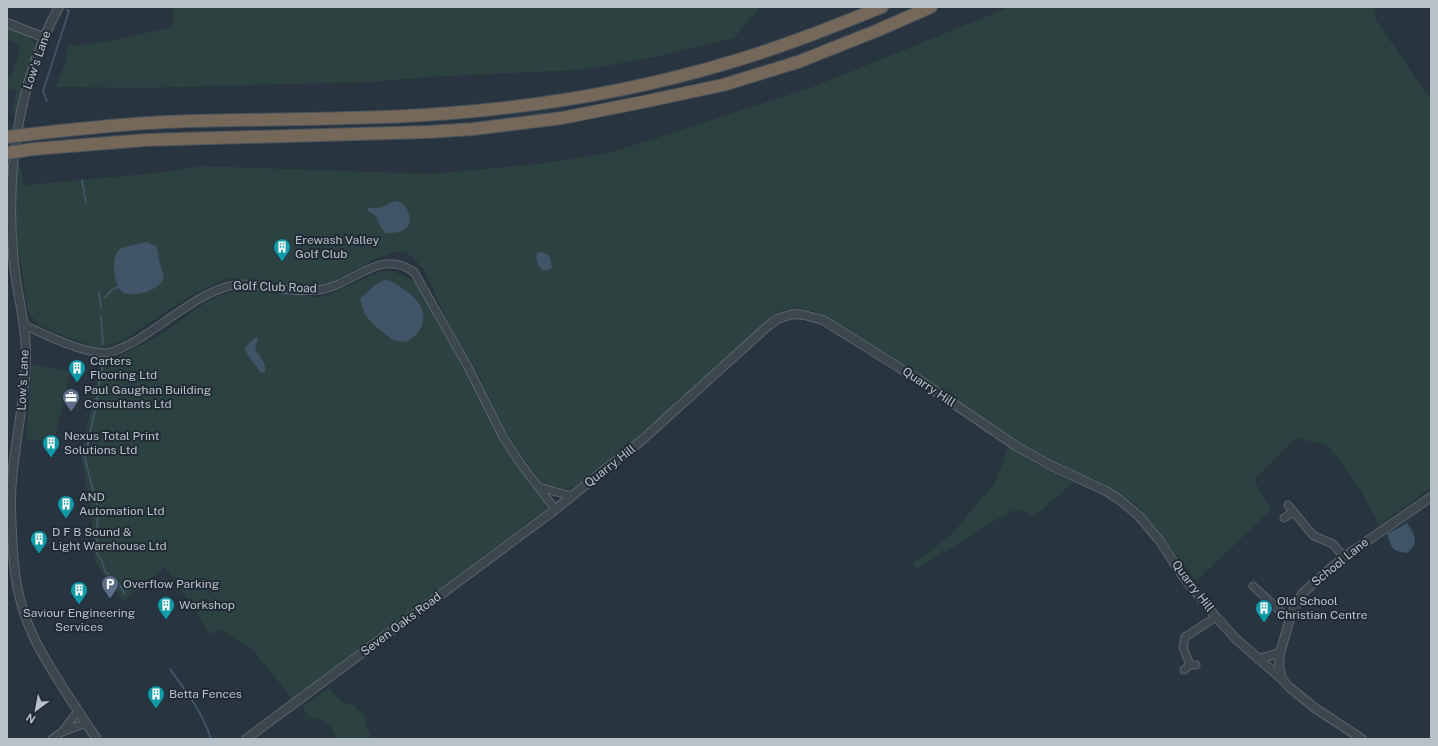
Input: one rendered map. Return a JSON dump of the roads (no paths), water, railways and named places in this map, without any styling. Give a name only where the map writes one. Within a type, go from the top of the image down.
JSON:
[{"type":"highway","points":[[7,137],[114,125],[165,122],[379,117],[450,113],[543,103],[629,87],[692,73],[731,62],[795,41],[882,7]]},
{"type":"highway","points":[[7,153],[34,149],[145,140],[427,132],[473,129],[562,118],[723,85],[798,62],[931,7]]},
{"type":"street","name":"Low's Lane","points":[[59,7],[43,37],[26,93],[12,167],[12,242],[14,265],[24,325],[26,357],[24,389],[12,481],[11,509],[14,566],[20,600],[25,617],[35,642],[45,661],[97,739]]},
{"type":"street","points":[[7,23],[43,37]]},
{"type":"street","name":"Golf Club Road","points":[[24,325],[94,352],[113,352],[143,338],[186,308],[226,286],[241,284],[300,290],[317,290],[328,288],[380,264],[397,264],[414,272],[468,367],[503,437],[538,487],[556,509]]},
{"type":"street","name":"Quarry Hill","points":[[556,509],[642,440],[777,319],[793,314],[823,320],[916,378],[1016,446],[1050,466],[1106,491],[1120,500],[1139,516],[1156,536],[1182,575],[1236,639],[1282,679],[1288,687],[1315,708],[1362,739]]},
{"type":"street","points":[[538,487],[571,496]]},
{"type":"street","name":"School Lane","points":[[1282,679],[1279,666],[1280,653],[1289,619],[1302,594],[1344,557],[1431,497]]},
{"type":"street","points":[[1288,505],[1314,536],[1333,544],[1344,557]]},
{"type":"street","name":"Seven Oaks Road","points":[[246,739],[556,509]]},
{"type":"street","points":[[1284,518],[1294,512]]},
{"type":"street","points":[[1253,586],[1289,619]]},
{"type":"street","points":[[1190,667],[1183,646],[1185,637],[1216,617]]},
{"type":"street","points":[[1258,659],[1280,653]]},
{"type":"street","points":[[62,732],[78,711]]},
{"type":"street","points":[[52,739],[62,732],[86,723]]},
{"type":"water","points":[[397,201],[407,209],[410,222],[405,229],[401,231],[386,233],[381,228],[376,216],[367,209],[370,207],[381,208]]},
{"type":"water","points":[[147,242],[156,246],[158,250],[159,262],[163,273],[161,283],[151,290],[139,294],[127,294],[122,292],[117,284],[114,270],[117,252],[123,248]]},
{"type":"water","points":[[538,252],[542,252],[550,256],[552,268],[542,270],[540,268],[537,263],[536,256]]},
{"type":"water","points":[[386,279],[410,294],[421,307],[423,315],[422,324],[417,334],[407,342],[393,340],[377,328],[365,315],[360,299],[375,285]]},
{"type":"water","points":[[256,337],[258,338],[255,350],[265,365],[265,372],[261,373],[244,348]]},
{"type":"water","points":[[1407,523],[1414,535],[1415,542],[1414,546],[1407,553],[1395,550],[1390,543],[1387,534]]},
{"type":"waterway","points":[[47,101],[43,91],[69,11],[67,10]]},
{"type":"waterway","points":[[82,180],[86,203]]},
{"type":"waterway","points":[[105,297],[113,289],[119,287]]},
{"type":"waterway","points":[[99,293],[101,308]]},
{"type":"waterway","points":[[101,316],[103,344]]},
{"type":"waterway","points":[[103,362],[85,459],[98,509],[96,552],[102,561],[105,571],[119,584],[125,594]]},
{"type":"waterway","points":[[170,669],[199,711],[211,739]]},
{"type":"place","name":"Erewash Valley Golf Club","points":[[282,262]]},
{"type":"place","name":"Carters Flooring Ltd","points":[[77,383]]},
{"type":"place","name":"Paul Gaughan Building Consultants Ltd","points":[[71,412]]},
{"type":"place","name":"Nexus Total Print Solutions Ltd","points":[[51,458]]},
{"type":"place","name":"AND Automation Ltd","points":[[66,519]]},
{"type":"place","name":"D F B Sound & Light Warehouse Ltd","points":[[39,554]]},
{"type":"place","name":"Overflow Parking","points":[[110,599]]},
{"type":"place","name":"Saviour Engineering Services","points":[[79,605]]},
{"type":"place","name":"Workshop","points":[[166,620]]},
{"type":"place","name":"Old School Christian Centre","points":[[1264,623]]},
{"type":"place","name":"Betta Fences","points":[[156,709]]}]
